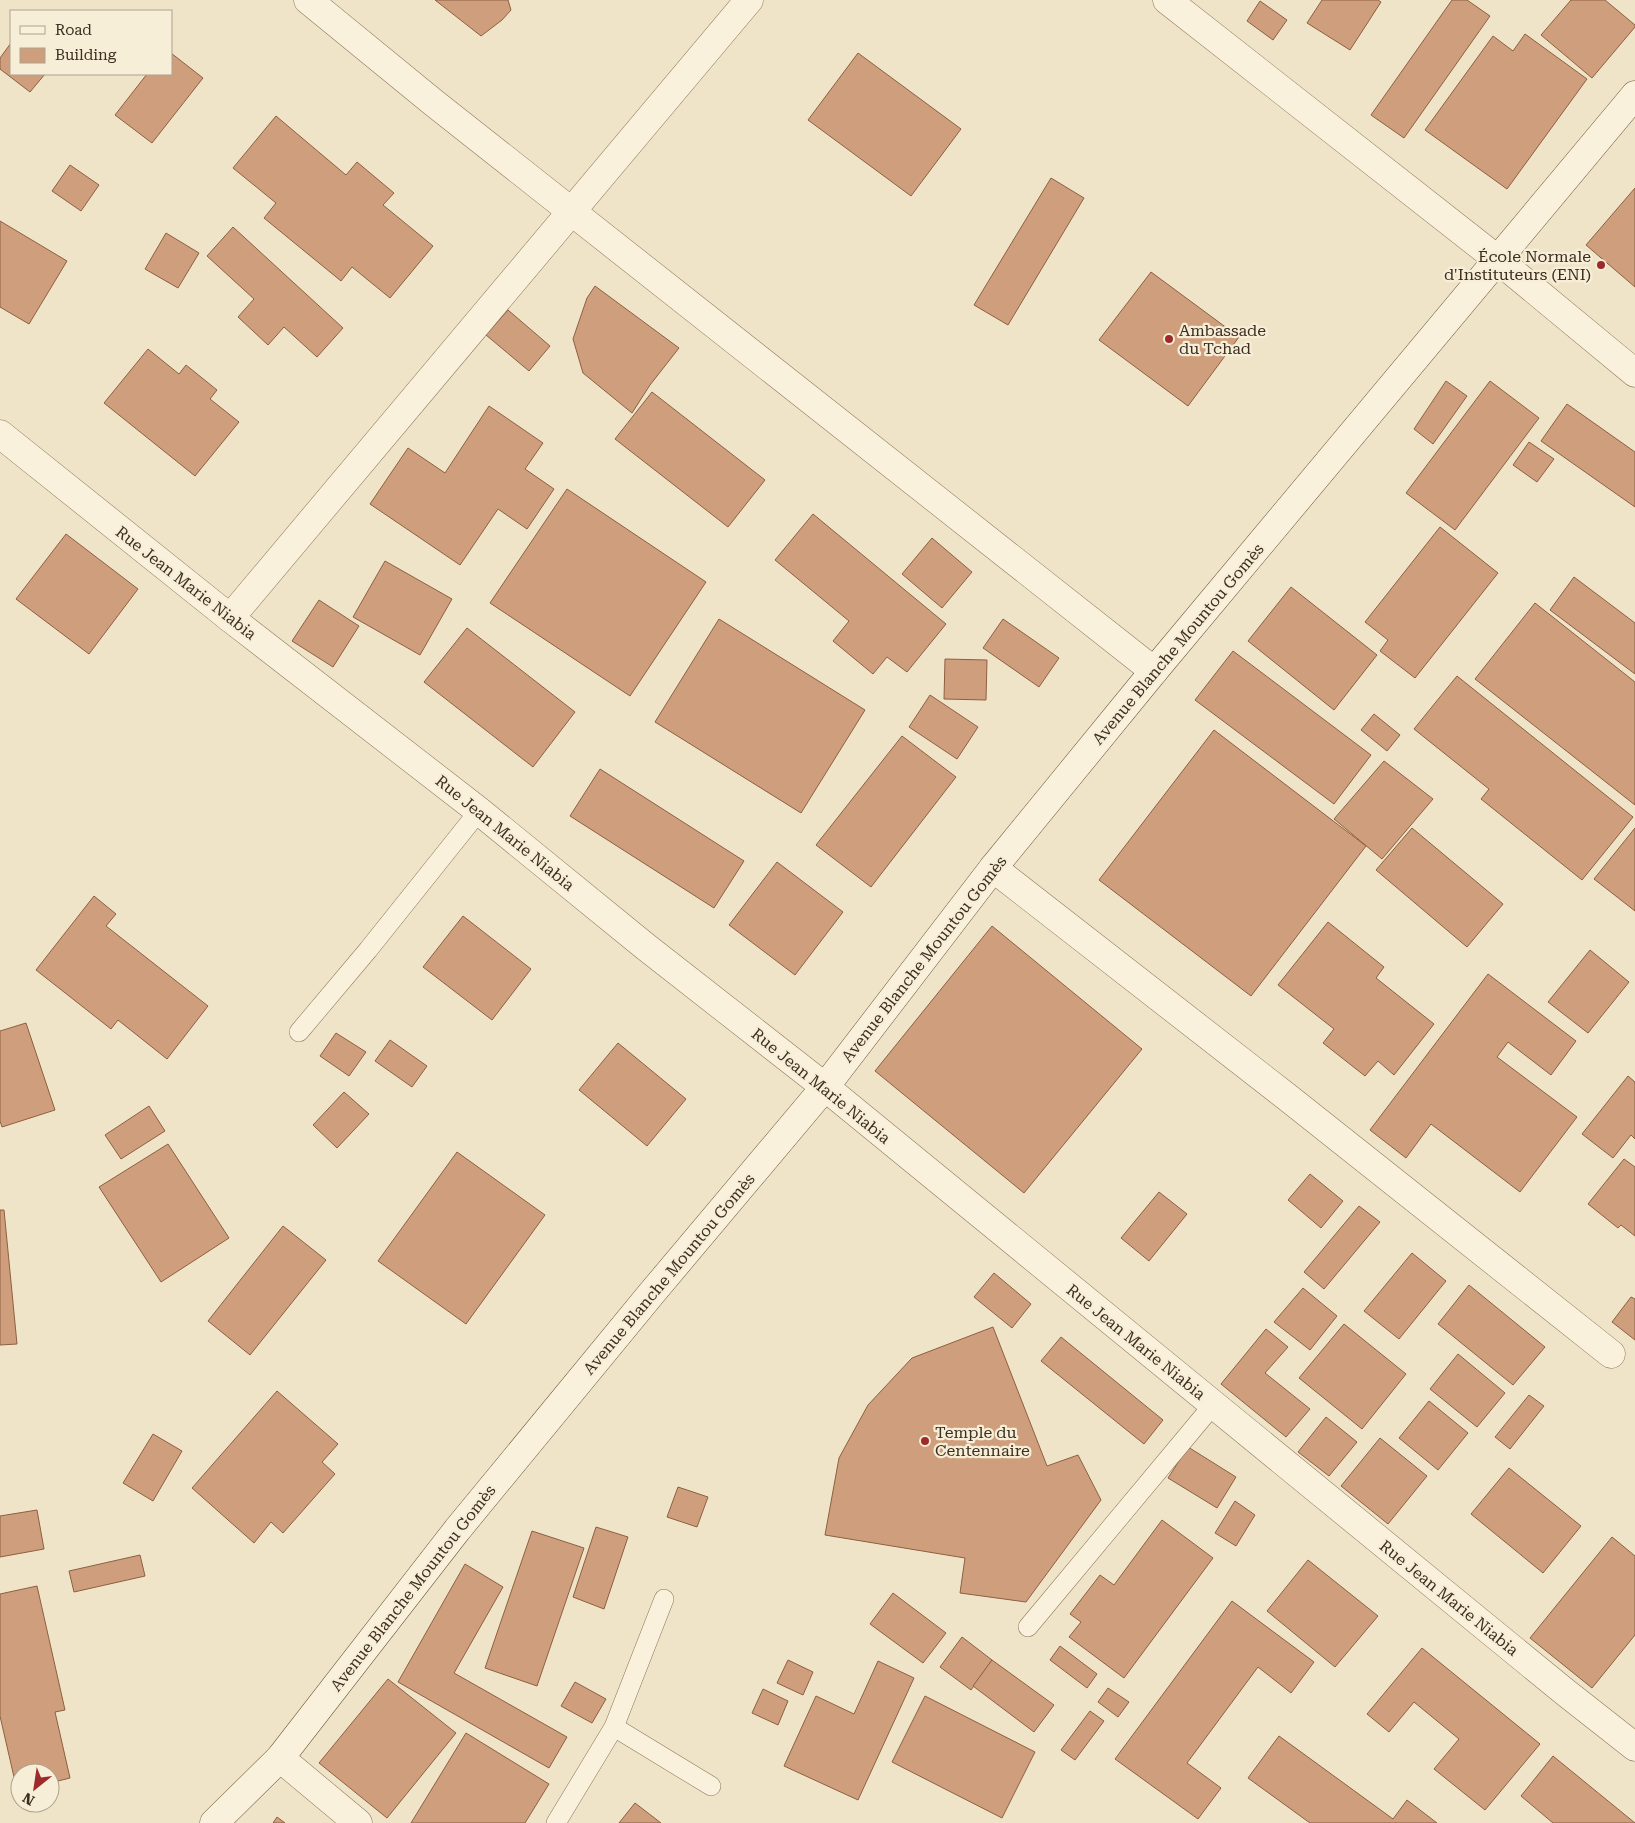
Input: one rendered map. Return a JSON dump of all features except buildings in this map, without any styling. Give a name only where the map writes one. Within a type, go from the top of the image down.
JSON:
[{"type":"street","points":[[308,0],[572,212],[1154,671]]},
{"type":"street","points":[[230,618],[749,0]]},
{"type":"street","points":[[1167,0],[1497,259],[1635,373]]},
{"type":"street","name":"Avenue Blanche Mountou Gomès","points":[[214,1823],[280,1758],[457,1530],[651,1294],[825,1087],[993,868],[1154,671],[1635,95]]},
{"type":"street","name":"Rue Jean Marie Niabia","points":[[0,434],[230,618],[479,811],[646,947],[825,1087],[1557,1686],[1635,1747]]},
{"type":"street","points":[[993,868],[1287,1096],[1611,1354]]},
{"type":"street","points":[[280,1758],[358,1823]]},
{"type":"lane","points":[[299,1032],[368,950],[479,811]]},
{"type":"lane","points":[[1028,1627],[1213,1405]]},
{"type":"lane","points":[[556,1823],[614,1726],[664,1599]]},
{"type":"lane","points":[[614,1726],[710,1786]]},
{"type":"place","name":"École Normale d'Instituteurs (ENI)","points":[[1601,265]]},
{"type":"place","name":"Ambassade du Tchad","points":[[1169,339]]},
{"type":"place","name":"Temple du Centennaire","points":[[925,1441]]}]
